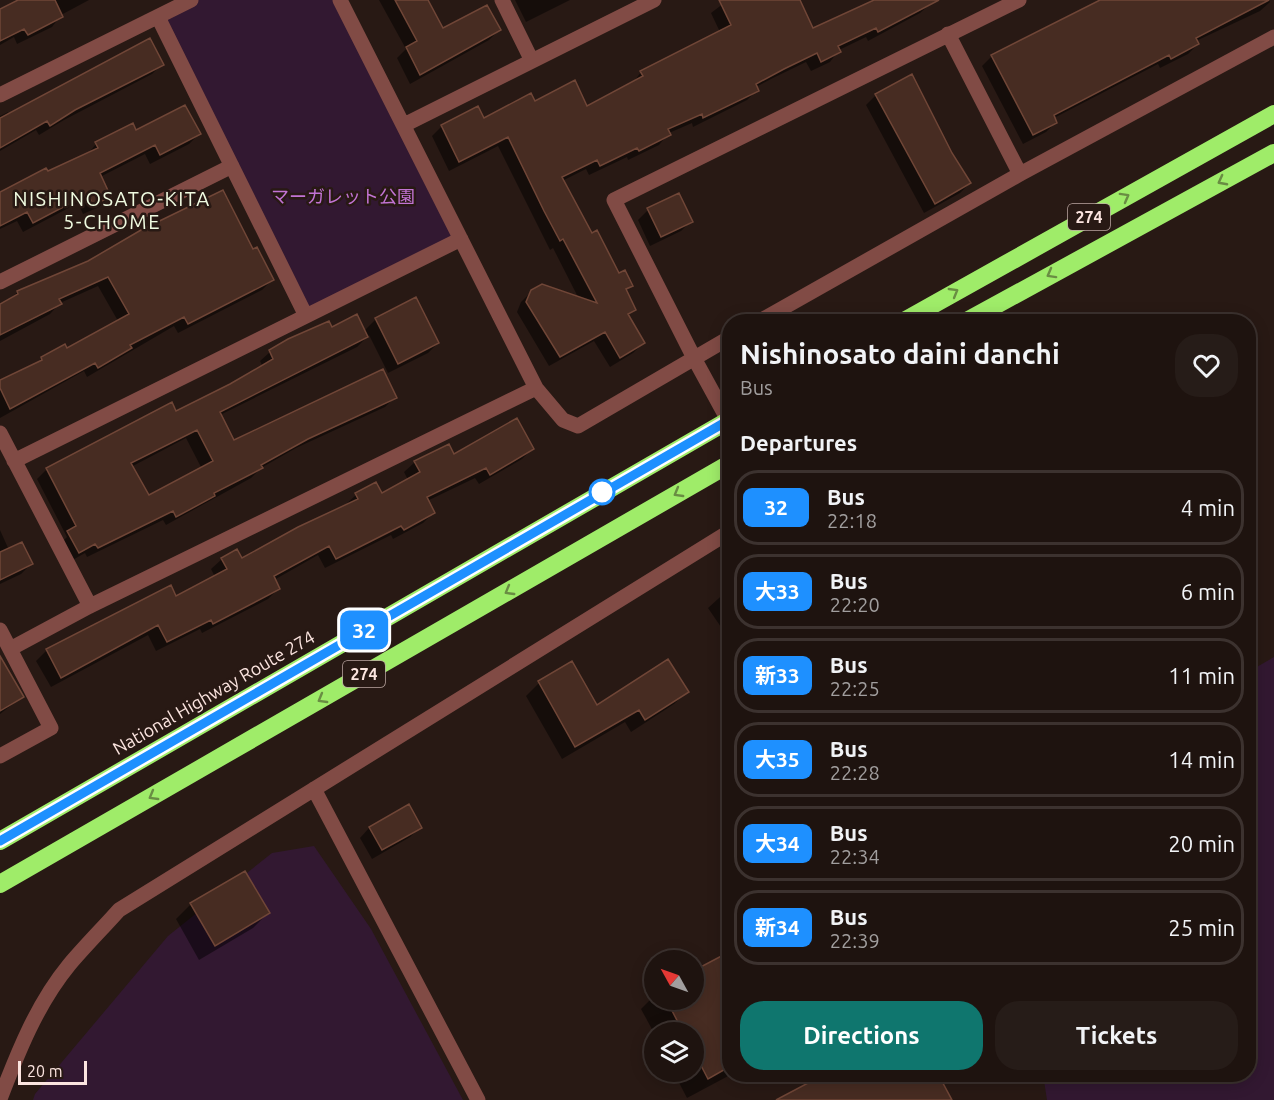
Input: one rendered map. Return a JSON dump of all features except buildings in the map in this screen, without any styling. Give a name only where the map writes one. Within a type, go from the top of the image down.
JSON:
[{"type":"highway","name":"274","points":[[917,314],[1274,114]]},
{"type":"highway","name":"274","points":[[980,314],[1274,153]]},
{"type":"highway","name":"National Highway Route 274","points":[[0,841],[722,425]]},
{"type":"highway","name":"274","points":[[0,884],[722,468]]},
{"type":"street","points":[[0,95],[191,0]]},
{"type":"street","points":[[340,0],[536,388],[563,420],[578,426],[722,342]]},
{"type":"street","points":[[502,0],[532,61]]},
{"type":"street","points":[[404,125],[654,0]]},
{"type":"street","points":[[722,408],[614,200],[1019,0]]},
{"type":"street","points":[[158,17],[306,316]]},
{"type":"street","points":[[948,34],[1020,174]]},
{"type":"street","points":[[772,314],[1020,174],[1274,37]]},
{"type":"street","points":[[0,282],[232,166]]},
{"type":"street","points":[[14,460],[461,239]]},
{"type":"street","points":[[10,649],[90,606],[536,388]]},
{"type":"street","points":[[0,433],[90,606]]},
{"type":"street","points":[[0,1099],[20,1045],[42,1005],[68,965],[119,910],[722,536]]},
{"type":"street","points":[[0,630],[51,728],[0,756]]},
{"type":"street","points":[[314,789],[478,1100]]},
{"type":"green space","name":"マーガレット公園","points":[[191,0],[340,0],[461,239],[306,316],[158,17]]},
{"type":"green space","points":[[1274,657],[1274,1100],[1047,1100],[1044,1082],[1256,1082],[1256,667]]},
{"type":"green space","points":[[314,846],[371,929],[463,1100],[33,1100],[35,1094],[168,936],[272,853]]},
{"type":"bus line","name":"32","points":[[0,841],[722,424]]},
{"type":"district","name":"NISHINOSATO-KITA 5-CHOME","points":[[112,210]]}]
